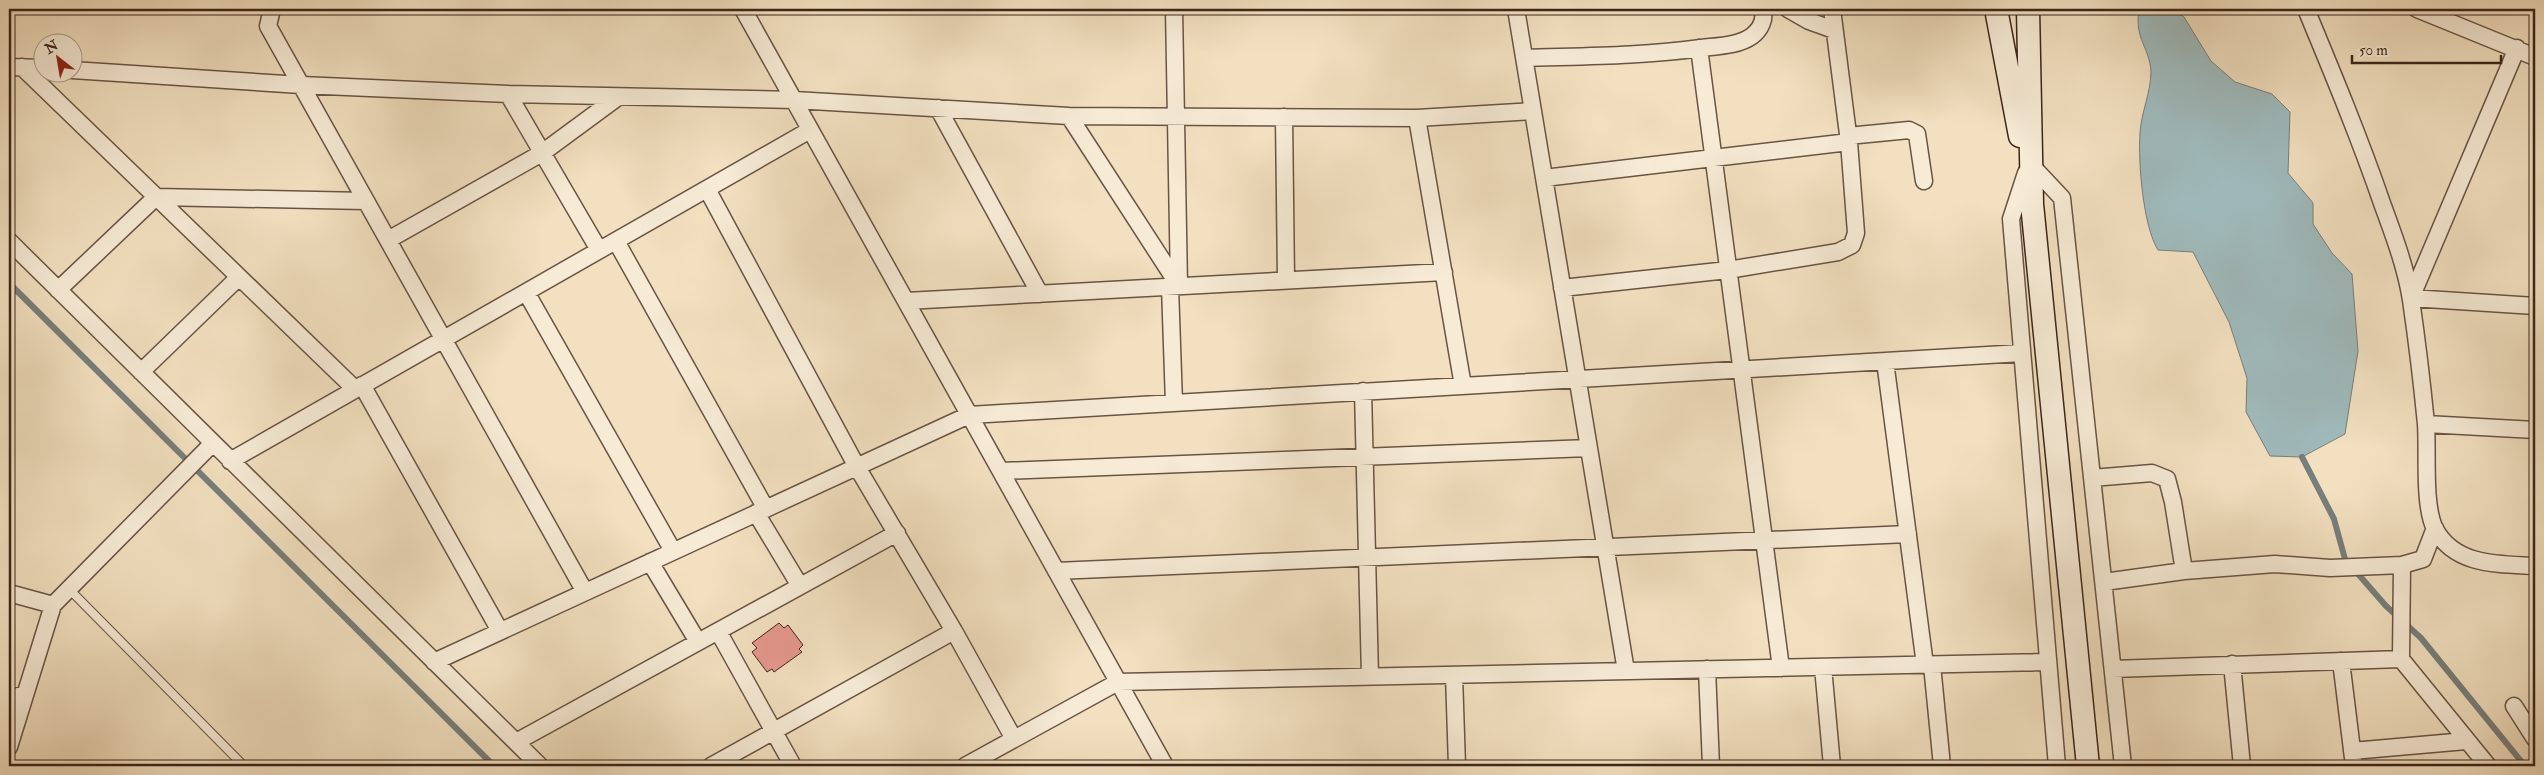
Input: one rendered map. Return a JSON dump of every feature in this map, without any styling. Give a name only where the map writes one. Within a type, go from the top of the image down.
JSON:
[{"type":"street","points":[[272,9],[268,26],[585,592]]},
{"type":"street","points":[[743,9],[1165,766]]},
{"type":"street","points":[[1174,9],[1178,116],[1174,286],[1174,403]]},
{"type":"street","points":[[1516,9],[1626,671]]},
{"type":"street","points":[[1524,58],[1649,54],[1735,44],[1752,36],[1760,27],[1764,17],[1763,9]]},
{"type":"street","points":[[1788,9],[1809,21],[1834,30]]},
{"type":"street","points":[[1562,288],[1728,270],[1838,252],[1852,245],[1856,233],[1849,139],[1832,9]]},
{"type":"street","points":[[1996,9],[2029,169],[2011,219],[2057,766]]},
{"type":"street","points":[[2028,9],[2029,169],[2088,766]]},
{"type":"street","points":[[2306,9],[2371,170],[2394,236],[2410,298],[2426,424],[2430,509],[2435,528],[2448,546],[2462,557],[2494,564],[2535,566]]},
{"type":"street","points":[[2417,9],[2517,48],[2535,57]]},
{"type":"street","points":[[1699,48],[1712,158],[1766,540],[1781,668]]},
{"type":"street","points":[[2410,298],[2517,48]]},
{"type":"street","points":[[15,67],[32,68]]},
{"type":"street","points":[[15,67],[359,387],[500,631]]},
{"type":"street","points":[[82,71],[301,85],[508,94],[794,100],[1069,116],[1417,118],[1533,111]]},
{"type":"street","points":[[508,94],[599,250]]},
{"type":"street","points":[[388,240],[542,153],[618,97]]},
{"type":"street","points":[[938,108],[1040,294]]},
{"type":"street","points":[[1069,116],[1174,286]]},
{"type":"street","points":[[1284,117],[1286,280]]},
{"type":"street","points":[[1417,118],[1463,386]]},
{"type":"street","points":[[230,460],[810,130]]},
{"type":"street","points":[[1544,178],[1712,158],[1909,130],[1917,134],[1924,181]]},
{"type":"street","points":[[2029,169],[2062,198],[2123,766]]},
{"type":"street","points":[[707,189],[857,466],[954,631],[1014,739]]},
{"type":"street","points":[[58,290],[156,197],[366,201]]},
{"type":"street","points":[[9,241],[141,372],[208,447],[230,460],[540,766]]},
{"type":"street","points":[[616,241],[800,586]]},
{"type":"street","points":[[906,301],[1444,272]]},
{"type":"street","points":[[141,372],[239,277]]},
{"type":"street","points":[[526,292],[673,551]]},
{"type":"street","points":[[2410,298],[2535,306]]},
{"type":"street","points":[[434,662],[969,415],[2022,353]]},
{"type":"street","points":[[1885,360],[1942,766]]},
{"type":"street","points":[[1363,392],[1370,676]]},
{"type":"street","points":[[2426,424],[2535,430]]},
{"type":"street","points":[[9,747],[53,605],[208,447]]},
{"type":"street","points":[[1001,471],[1589,448]]},
{"type":"street","points":[[2092,478],[2152,473],[2167,479],[2173,502],[2184,571]]},
{"type":"street","points":[[2104,582],[2184,571],[2275,564],[2330,568],[2402,565],[2423,559],[2435,528]]},
{"type":"street","points":[[516,742],[897,533]]},
{"type":"street","points":[[1056,571],[1908,534]]},
{"type":"street","points":[[650,562],[698,642]]},
{"type":"street","points":[[2402,565],[2401,659],[2488,766]]},
{"type":"street","points":[[9,593],[53,605]]},
{"type":"street","points":[[718,631],[793,766]]},
{"type":"street","points":[[711,766],[954,631]]},
{"type":"street","points":[[2113,669],[2401,659]]},
{"type":"street","points":[[2341,661],[2353,758],[2466,741]]},
{"type":"street","points":[[965,766],[1118,682],[2048,662]]},
{"type":"street","points":[[2232,664],[2242,766]]},
{"type":"street","points":[[1823,667],[1832,766]]},
{"type":"street","points":[[1707,670],[1710,766]]},
{"type":"street","points":[[1454,675],[1457,766]]},
{"type":"street","points":[[9,699],[26,694]]},
{"type":"street","points":[[2514,706],[2535,738]]},
{"type":"lane","points":[[69,589],[244,766]]},
{"type":"water","points":[[2139,9],[2171,9],[2184,17],[2211,61],[2235,82],[2272,94],[2290,112],[2288,173],[2313,203],[2313,224],[2332,253],[2352,274],[2358,351],[2345,434],[2302,457],[2270,456],[2246,412],[2247,378],[2229,322],[2193,252],[2158,250],[2153,239],[2145,210],[2140,160],[2141,125],[2151,72],[2148,56],[2140,36]]},
{"type":"building","points":[[779,623],[784,628],[788,625],[803,645],[799,649],[802,652],[774,672],[772,669],[767,672],[752,652],[757,648],[752,643]]},
{"type":"waterway","points":[[9,283],[494,766]]},
{"type":"waterway","points":[[2302,457],[2334,519],[2345,559],[2386,606],[2421,638],[2525,766]]}]
